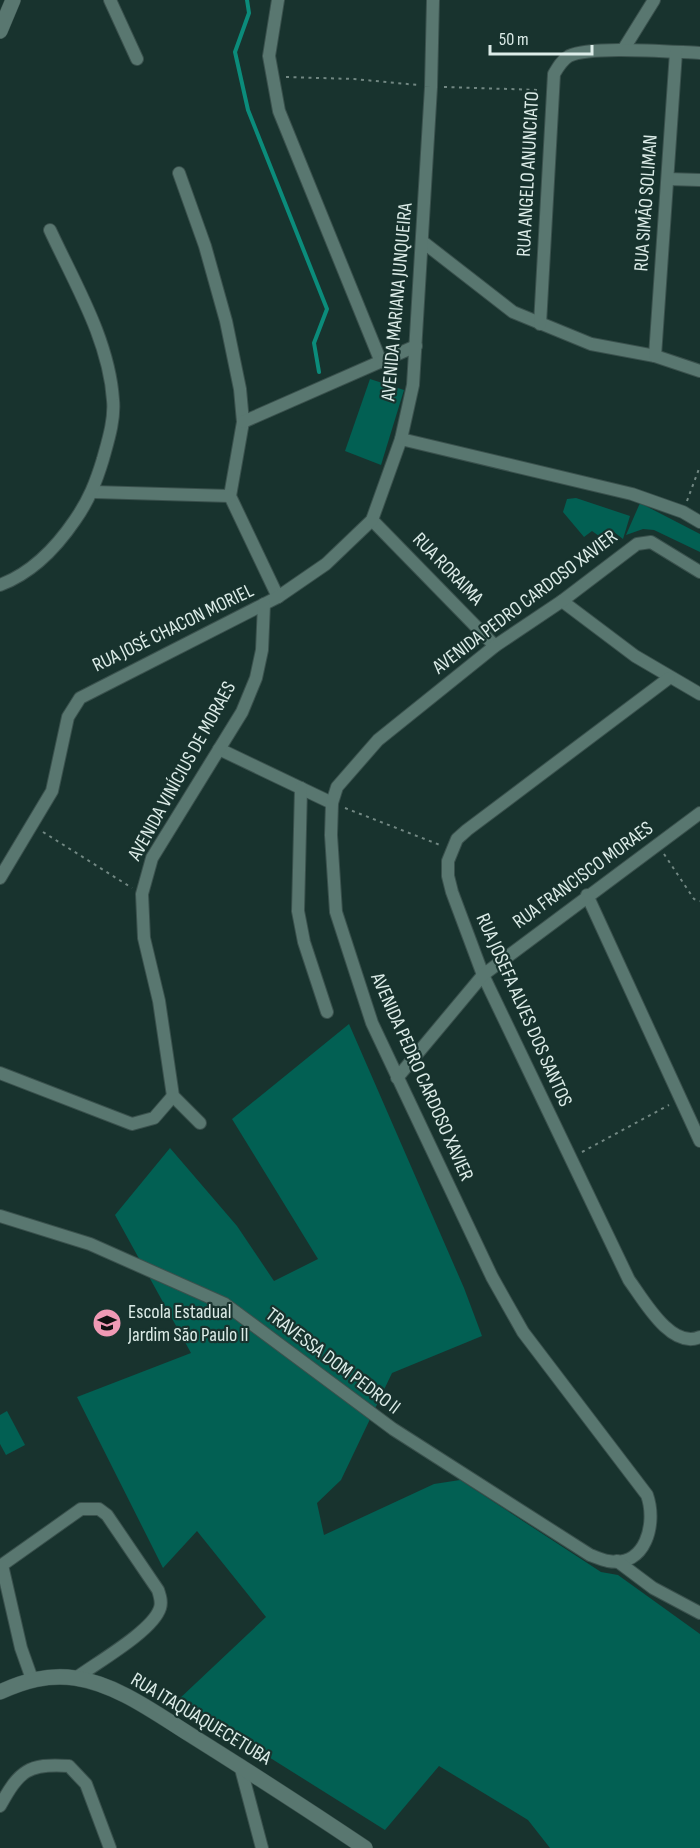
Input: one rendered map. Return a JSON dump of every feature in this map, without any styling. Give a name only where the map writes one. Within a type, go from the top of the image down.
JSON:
[{"type":"street","points":[[0,31],[12,0]]},
{"type":"street","points":[[110,0],[137,59]]},
{"type":"street","points":[[278,0],[269,56],[271,77],[288,138],[381,362]]},
{"type":"street","name":"AVENIDA MARIANA JUNQUEIRA","points":[[401,440],[413,385],[416,346],[431,87],[433,0]]},
{"type":"street","points":[[623,50],[654,0]]},
{"type":"street","name":"RUA ANGELO ANUNCIATO","points":[[540,324],[554,74],[569,56],[623,50],[700,53]]},
{"type":"street","name":"RUA SIMÃO SOLIMAN","points":[[655,356],[676,52]]},
{"type":"street","points":[[179,173],[205,246],[226,321],[243,422],[230,496],[278,597]]},
{"type":"street","points":[[668,179],[700,180]]},
{"type":"street","points":[[0,585],[37,565],[64,537],[94,492],[108,441],[114,403],[109,371],[98,332],[50,230]]},
{"type":"street","points":[[423,242],[494,300],[513,312],[591,344],[655,356],[700,371]]},
{"type":"street","points":[[243,422],[416,346]]},
{"type":"street","points":[[401,440],[609,488],[683,512],[700,522]]},
{"type":"street","name":"RUA JOSÉ CHACON MORIEL","points":[[0,878],[33,826],[52,790],[68,717],[80,698],[278,597],[326,564],[372,520],[401,440]]},
{"type":"street","points":[[94,492],[230,496]]},
{"type":"street","name":"RUA RORAIMA","points":[[372,520],[495,646]]},
{"type":"street","name":"AVENIDA PEDRO CARDOSO XAVIER","points":[[617,1561],[629,1558],[649,1539],[652,1509],[647,1495],[563,1388],[506,1306],[372,1023],[336,912],[332,871],[332,802],[343,778],[378,740],[495,646],[561,601],[637,544],[651,542],[700,572]]},
{"type":"street","points":[[561,601],[605,635],[669,678],[700,694]]},
{"type":"street","name":"AVENIDA VINÍCIUS DE MORAES","points":[[173,1096],[159,1001],[144,938],[142,894],[152,858],[242,712],[256,678],[265,628],[264,604]]},
{"type":"street","points":[[451,849],[457,839],[481,818],[669,678]]},
{"type":"street","points":[[219,749],[332,802]]},
{"type":"street","points":[[301,788],[298,911],[304,942],[327,1012]]},
{"type":"street","name":"RUA FRANCISCO MORAES","points":[[397,1078],[483,975],[587,895],[700,813]]},
{"type":"street","name":"RUA JOSEFA ALVES DOS SANTOS","points":[[451,849],[448,876],[483,975],[569,1159],[629,1280],[656,1318],[670,1331],[685,1339],[700,1337]]},
{"type":"street","points":[[587,895],[700,1141]]},
{"type":"street","points":[[0,1073],[132,1124],[154,1118],[173,1096],[200,1123]]},
{"type":"street","name":"TRAVESSA DOM PEDRO II","points":[[1,1218],[90,1244],[225,1304],[393,1429],[590,1555],[617,1561]]},
{"type":"street","points":[[32,1679],[21,1648],[1,1563],[81,1509],[99,1509],[107,1515],[158,1590],[160,1609],[148,1626],[76,1678]]},
{"type":"street","points":[[617,1561],[653,1588],[700,1613]]},
{"type":"street","name":"RUA ITAQUAQUECETUBA","points":[[0,1692],[32,1679],[76,1678],[136,1701],[365,1848]]},
{"type":"street","points":[[0,1806],[13,1782],[28,1769],[46,1764],[69,1766],[86,1784],[110,1848]]},
{"type":"street","points":[[240,1766],[262,1848]]},
{"type":"path","points":[[271,77],[354,79],[431,87],[552,91]]},
{"type":"path","points":[[683,512],[700,466]]},
{"type":"path","points":[[332,802],[451,849]]},
{"type":"path","points":[[33,826],[142,894]]},
{"type":"path","points":[[657,844],[694,899],[700,901]]},
{"type":"path","points":[[569,1159],[680,1100]]},
{"type":"green space","points":[[370,379],[404,390],[381,465],[345,451]]},
{"type":"green space","points":[[576,498],[630,516],[623,539],[614,532],[609,543],[592,531],[584,537],[563,512],[567,499]]},
{"type":"green space","points":[[640,503],[700,534],[700,552],[654,530],[643,529],[626,535]]},
{"type":"green space","points":[[349,1024],[464,1288],[482,1336],[392,1373],[341,1480],[317,1503],[324,1535],[434,1484],[460,1480],[601,1572],[618,1575],[700,1634],[700,1848],[550,1848],[528,1820],[439,1766],[385,1830],[178,1700],[266,1617],[197,1531],[163,1568],[77,1397],[191,1353],[115,1215],[170,1148],[237,1226],[274,1281],[318,1259],[232,1119]]},
{"type":"green space","points":[[7,1411],[25,1445],[6,1455],[0,1444],[0,1415]]},
{"type":"waterway","points":[[247,0],[249,13],[235,52],[248,110],[327,309],[314,343],[319,372]]},
{"type":"place","name":"Escola Estadual Jardim São Paulo II","points":[[107,1323]]}]
